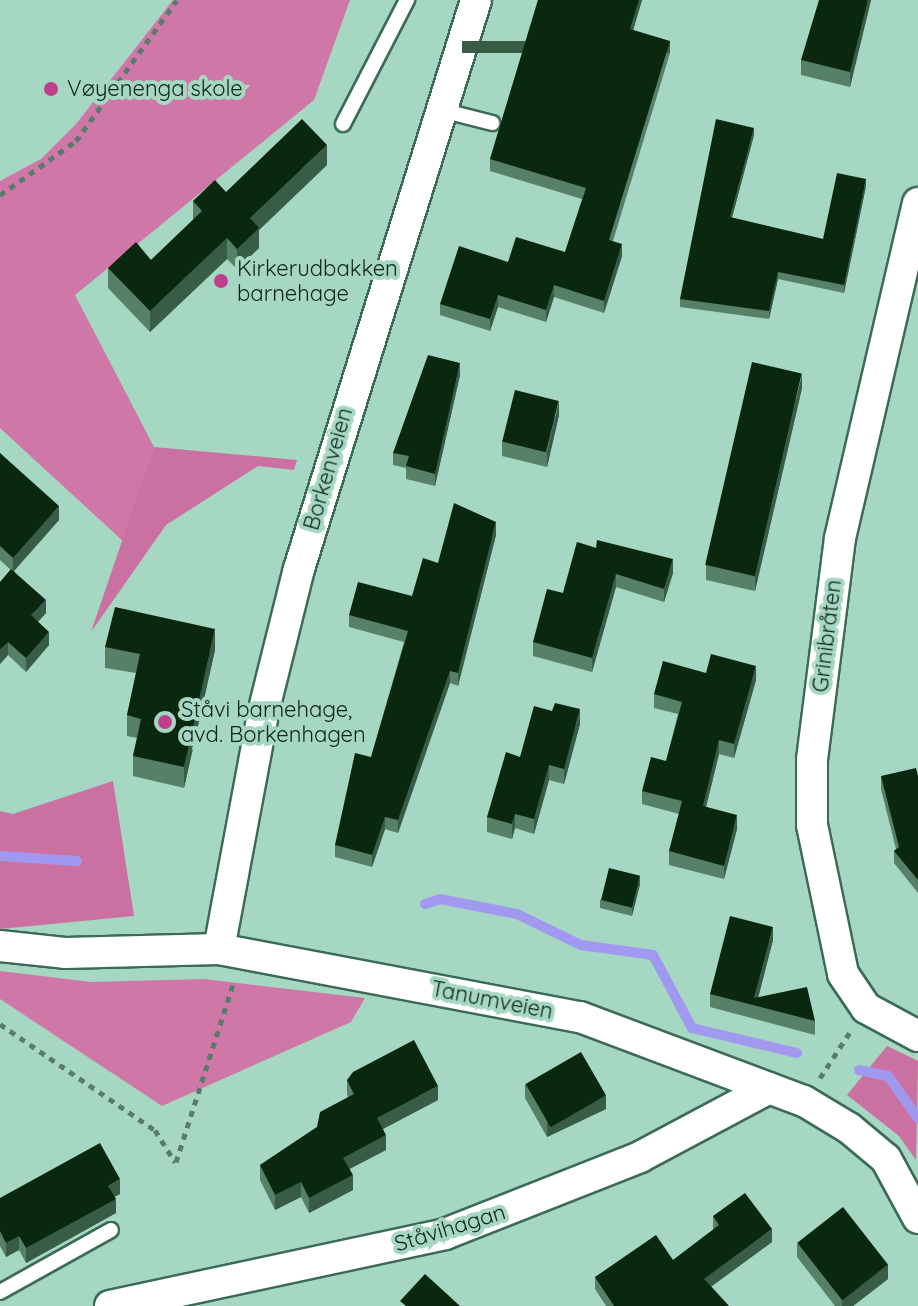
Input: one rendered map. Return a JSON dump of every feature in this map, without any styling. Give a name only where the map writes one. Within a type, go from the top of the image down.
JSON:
[{"type":"street","name":"Borkenveien","points":[[231,951],[263,713],[299,569],[476,0]]},
{"type":"street","name":"Grinibråten","points":[[918,203],[914,256],[840,538],[812,760],[812,825],[826,909],[843,974],[866,1008],[918,1036]]},
{"type":"street","name":"Tanumveien","points":[[0,946],[65,953],[231,951],[580,1017],[804,1101],[886,1159],[918,1218]]},
{"type":"street","name":"Ståvihagan","points":[[110,1306],[445,1234],[640,1157],[769,1088]]},
{"type":"lane","points":[[343,124],[407,0]]},
{"type":"lane","points":[[441,110],[492,123]]},
{"type":"lane","points":[[0,1292],[111,1230]]},
{"type":"path","points":[[0,195],[76,141],[177,0]]},
{"type":"path","points":[[0,1024],[155,1130],[175,1162],[231,951]]},
{"type":"path","points":[[804,1101],[866,1008]]},
{"type":"shaded area","points":[[173,0],[350,0],[314,100],[75,295],[154,447],[124,542],[0,428],[0,181],[41,159],[76,124]]},
{"type":"shaded area","points":[[154,447],[297,460],[294,470],[258,466],[166,525],[91,632]]},
{"type":"shaded area","points":[[113,781],[134,916],[0,929],[0,811],[13,814]]},
{"type":"shaded area","points":[[0,971],[91,982],[204,979],[365,998],[351,1022],[162,1106],[0,999]]},
{"type":"shaded area","points":[[887,1046],[918,1061],[916,1160],[899,1136],[847,1095]]},
{"type":"building","points":[[538,0],[639,0],[630,29],[670,41],[609,240],[622,244],[604,301],[554,285],[546,310],[498,295],[490,319],[440,304],[459,246],[508,262],[516,237],[565,252],[586,188],[490,159]]},
{"type":"building","points":[[819,0],[868,0],[850,72],[801,60]]},
{"type":"building","points":[[302,119],[327,145],[250,218],[259,228],[237,249],[227,238],[150,311],[108,268],[136,242],[151,260],[202,211],[193,201],[215,180],[226,192]]},
{"type":"building","points":[[716,119],[754,128],[730,217],[823,239],[837,173],[866,179],[844,285],[778,272],[769,311],[680,299]]},
{"type":"building","points":[[428,355],[460,363],[435,474],[406,466],[409,456],[393,453]]},
{"type":"building","points":[[752,362],[802,373],[755,576],[705,565]]},
{"type":"building","points":[[515,390],[559,401],[546,452],[502,441]]},
{"type":"building","points":[[0,453],[59,506],[13,558],[0,546]]},
{"type":"building","points":[[454,503],[496,522],[458,673],[450,671],[398,820],[385,817],[372,855],[335,845],[355,753],[371,757],[408,631],[349,615],[358,582],[412,596],[423,558],[438,563]]},
{"type":"building","points":[[597,540],[673,559],[664,589],[616,574],[592,658],[533,642],[547,589],[563,593],[577,542],[596,548]]},
{"type":"building","points":[[11,569],[46,600],[31,615],[49,632],[26,658],[8,642],[0,650],[0,582]]},
{"type":"building","points":[[115,607],[215,629],[184,767],[133,756],[141,719],[127,715],[140,654],[105,647]]},
{"type":"building","points":[[711,654],[756,666],[734,744],[719,740],[703,806],[737,815],[724,866],[669,851],[682,801],[642,791],[651,757],[666,761],[682,702],[654,694],[663,661],[706,673]]},
{"type":"building","points":[[555,703],[580,709],[564,769],[549,765],[534,819],[515,814],[512,824],[487,817],[506,752],[520,757],[534,706],[552,711]]},
{"type":"building","points":[[916,768],[918,880],[894,851],[899,847],[881,776]]},
{"type":"building","points":[[609,868],[640,876],[632,908],[601,900]]},
{"type":"building","points":[[730,916],[773,927],[754,998],[807,987],[815,1021],[710,994]]},
{"type":"building","points":[[414,1040],[438,1086],[377,1118],[386,1135],[343,1158],[353,1175],[309,1198],[301,1182],[275,1195],[260,1165],[317,1127],[320,1112],[354,1094],[347,1080],[353,1072]]},
{"type":"building","points":[[581,1052],[606,1095],[551,1127],[526,1084]]},
{"type":"building","points":[[100,1143],[120,1179],[108,1186],[116,1199],[26,1248],[19,1236],[6,1243],[0,1231],[0,1198]]},
{"type":"building","points":[[745,1193],[772,1229],[704,1279],[729,1306],[614,1306],[595,1277],[656,1235],[673,1260],[719,1225],[713,1216]]},
{"type":"building","points":[[843,1207],[888,1265],[842,1300],[797,1243]]},
{"type":"building","points":[[425,1274],[460,1306],[406,1306],[400,1301]]},
{"type":"waterway","points":[[0,856],[77,861]]},
{"type":"waterway","points":[[425,904],[440,899],[517,914],[581,945],[653,955],[692,1028],[797,1053]]},
{"type":"waterway","points":[[859,1070],[888,1076],[918,1118]]},
{"type":"place","name":"Vøyenenga skole","points":[[51,89]]},
{"type":"place","name":"Kirkerudbakken barnehage","points":[[221,281]]},
{"type":"place","name":"Ståvi barnehage, avd. Borkenhagen","points":[[165,722]]}]
